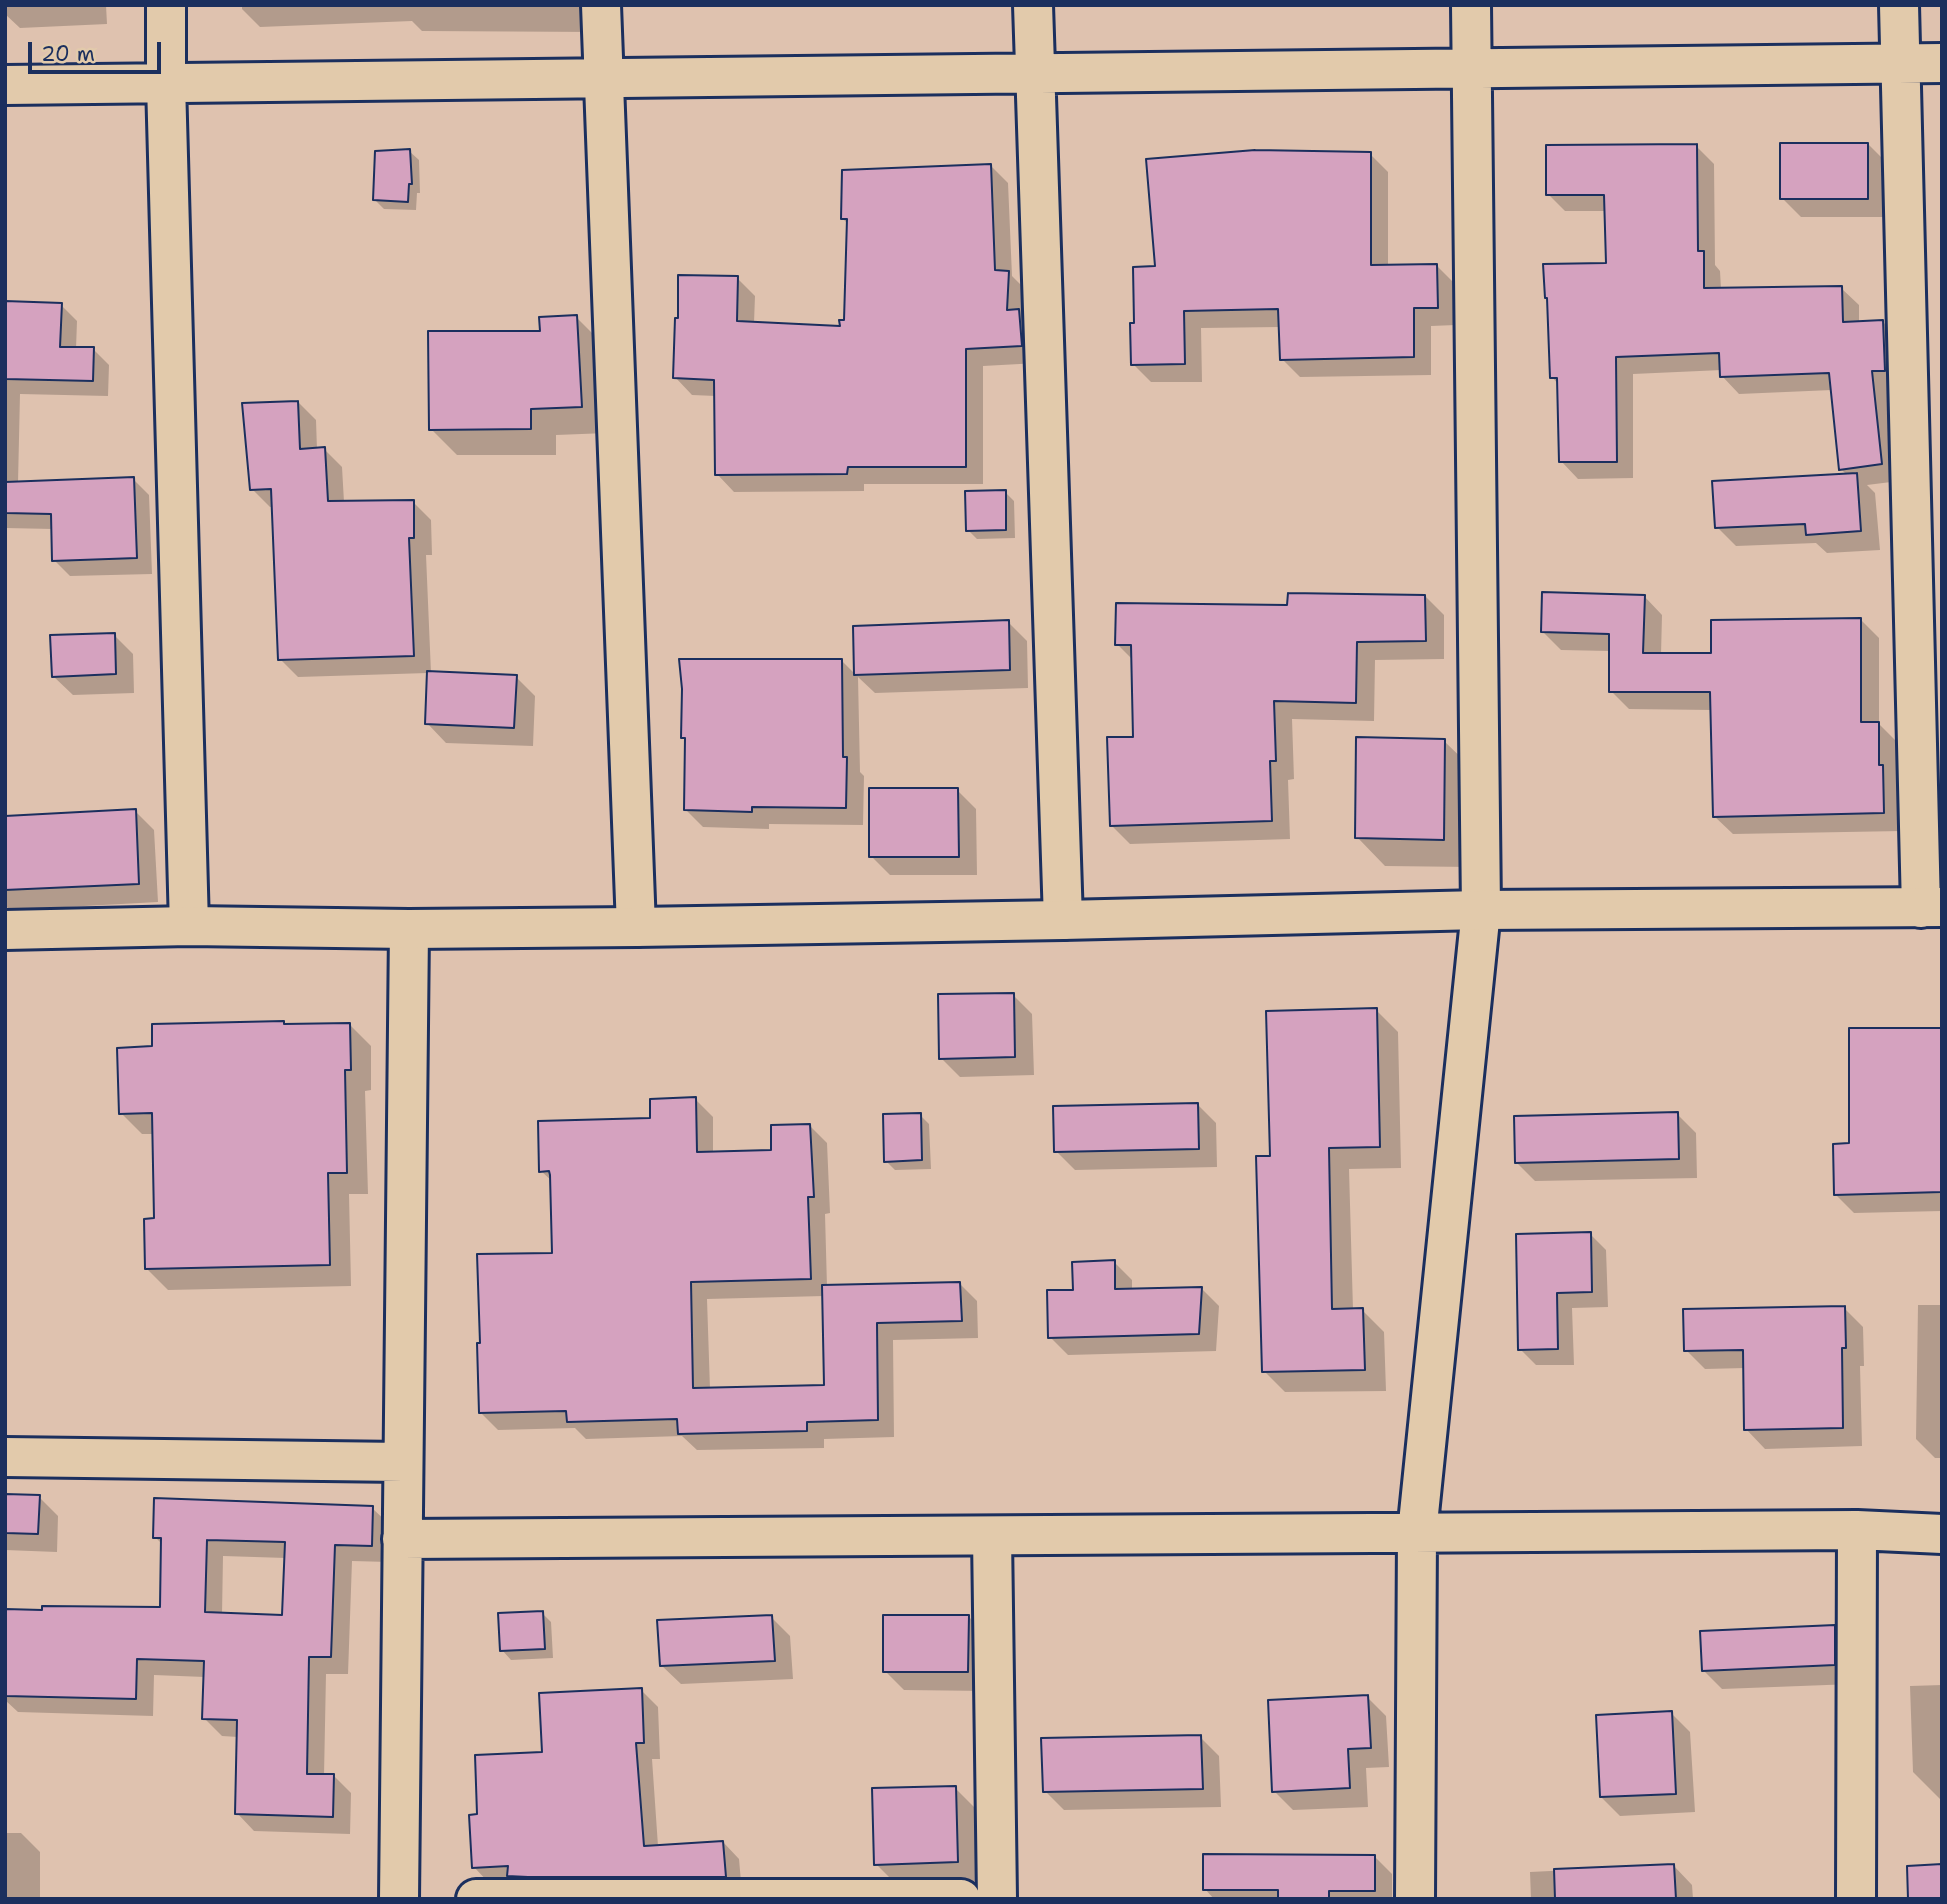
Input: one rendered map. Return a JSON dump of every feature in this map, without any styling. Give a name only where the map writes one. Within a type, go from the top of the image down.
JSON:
[{"type":"street","points":[[166,5],[189,926]]},
{"type":"street","points":[[601,5],[636,927]]},
{"type":"street","points":[[1032,5],[1063,920]]},
{"type":"street","points":[[1415,1899],[1417,1533],[1481,910],[1471,5]]},
{"type":"street","points":[[5,930],[189,926],[409,929],[636,927],[1481,910],[1932,908],[1899,63],[1899,5]]},
{"type":"street","points":[[5,85],[1942,63]]},
{"type":"street","points":[[399,1899],[409,929]]},
{"type":"street","points":[[5,1457],[403,1462]]},
{"type":"street","points":[[1856,1899],[1857,1530]]},
{"type":"street","points":[[402,1539],[1857,1530],[1942,1534]]},
{"type":"street","points":[[992,1536],[997,1899]]},
{"type":"street","points":[[476,1899],[961,1899]]},
{"type":"building","points":[[1780,143],[1868,143],[1868,199],[1780,199]]},
{"type":"building","points":[[1697,144],[1698,251],[1704,251],[1704,288],[1842,286],[1843,322],[1883,320],[1885,371],[1872,371],[1882,464],[1839,470],[1829,373],[1720,377],[1719,353],[1616,357],[1617,462],[1559,462],[1557,378],[1550,378],[1543,264],[1606,263],[1604,195],[1546,195],[1546,145]]},
{"type":"building","points":[[410,149],[412,184],[409,184],[408,202],[373,200],[375,151]]},
{"type":"building","points":[[1255,150],[1371,152],[1371,265],[1437,264],[1438,308],[1414,308],[1414,357],[1280,360],[1278,309],[1184,311],[1185,364],[1131,365],[1130,323],[1134,323],[1133,267],[1155,266],[1146,159]]},
{"type":"building","points":[[991,164],[995,270],[1009,271],[1007,310],[1019,309],[1022,346],[966,349],[966,467],[848,467],[847,474],[715,475],[714,380],[673,378],[678,275],[738,276],[737,321],[840,326],[839,320],[844,320],[847,219],[841,219],[842,170]]},
{"type":"building","points":[[5,301],[62,303],[60,347],[94,347],[93,381],[5,379]]},
{"type":"building","points":[[577,315],[582,407],[531,409],[531,429],[429,430],[428,331],[540,331],[539,317]]},
{"type":"building","points":[[298,401],[300,449],[325,447],[328,501],[414,500],[414,538],[409,538],[414,656],[278,660],[271,489],[250,490],[242,403]]},
{"type":"building","points":[[1857,473],[1861,531],[1806,535],[1805,524],[1715,528],[1712,481]]},
{"type":"building","points":[[134,477],[137,558],[52,561],[51,514],[5,513],[5,482]]},
{"type":"building","points":[[1006,490],[1006,530],[966,531],[965,491]]},
{"type":"building","points":[[1542,592],[1645,595],[1643,653],[1711,653],[1711,620],[1861,618],[1861,722],[1879,722],[1879,765],[1883,765],[1884,813],[1713,817],[1710,692],[1609,692],[1609,634],[1541,632]]},
{"type":"building","points":[[1288,593],[1425,595],[1426,641],[1357,642],[1356,703],[1274,701],[1276,761],[1270,761],[1272,821],[1110,826],[1107,737],[1133,737],[1131,645],[1115,645],[1116,603],[1287,605]]},
{"type":"building","points":[[1009,620],[1010,670],[854,675],[853,626]]},
{"type":"building","points":[[115,633],[116,674],[52,677],[50,635]]},
{"type":"building","points":[[679,659],[842,659],[843,757],[847,757],[846,808],[752,807],[752,812],[684,810],[685,738],[681,738],[682,689]]},
{"type":"building","points":[[427,671],[517,675],[514,728],[425,724]]},
{"type":"building","points":[[1356,737],[1445,739],[1444,840],[1355,838]]},
{"type":"building","points":[[869,788],[958,788],[959,857],[869,857]]},
{"type":"building","points":[[136,809],[139,884],[5,890],[5,816]]},
{"type":"building","points":[[1014,993],[1015,1057],[939,1059],[938,994]]},
{"type":"building","points":[[1377,1008],[1380,1147],[1329,1148],[1332,1309],[1363,1308],[1365,1370],[1262,1372],[1256,1156],[1270,1156],[1266,1011]]},
{"type":"building","points":[[284,1021],[284,1024],[350,1023],[351,1070],[345,1070],[347,1173],[328,1173],[330,1265],[145,1269],[144,1219],[154,1218],[152,1113],[119,1114],[117,1048],[152,1046],[152,1024]]},
{"type":"building","points":[[1849,1028],[1942,1028],[1942,1192],[1834,1195],[1833,1144],[1849,1143]]},
{"type":"building","points":[[696,1097],[697,1152],[771,1150],[771,1125],[810,1124],[814,1197],[808,1197],[811,1279],[691,1282],[693,1388],[824,1385],[822,1285],[960,1282],[962,1321],[877,1323],[878,1420],[807,1422],[807,1431],[678,1434],[677,1419],[567,1422],[566,1411],[479,1413],[477,1254],[552,1253],[550,1175],[549,1171],[539,1172],[538,1121],[650,1118],[650,1099]]},
{"type":"building","points":[[1198,1103],[1199,1149],[1054,1152],[1053,1106]]},
{"type":"building","points":[[1678,1112],[1679,1159],[1515,1163],[1514,1116]]},
{"type":"building","points":[[921,1113],[922,1160],[884,1162],[883,1114]]},
{"type":"building","points":[[1591,1232],[1592,1292],[1557,1293],[1558,1349],[1518,1350],[1516,1234]]},
{"type":"building","points":[[1115,1260],[1115,1289],[1202,1287],[1199,1334],[1048,1338],[1047,1290],[1073,1290],[1072,1262]]},
{"type":"building","points":[[1845,1306],[1846,1348],[1842,1348],[1843,1428],[1744,1430],[1743,1350],[1684,1351],[1683,1309]]},
{"type":"building","points":[[5,1494],[40,1495],[38,1534],[5,1533]]},
{"type":"building","points":[[154,1498],[373,1506],[372,1546],[335,1545],[331,1657],[309,1657],[307,1774],[334,1774],[333,1817],[235,1814],[237,1720],[202,1719],[204,1661],[137,1659],[136,1699],[5,1696],[5,1609],[42,1610],[42,1606],[160,1607],[161,1538],[153,1538]],"holes":[[[207,1540],[285,1542],[282,1615],[205,1612]]]},
{"type":"building","points":[[543,1611],[545,1649],[500,1651],[498,1613]]},
{"type":"building","points":[[772,1615],[775,1661],[660,1666],[657,1620]]},
{"type":"building","points":[[883,1615],[969,1615],[968,1672],[883,1672]]},
{"type":"building","points":[[1835,1625],[1835,1665],[1702,1671],[1700,1631]]},
{"type":"building","points":[[642,1688],[644,1743],[636,1743],[644,1846],[723,1841],[726,1877],[528,1877],[507,1876],[508,1866],[472,1868],[469,1815],[477,1814],[475,1755],[542,1752],[539,1693]]},
{"type":"building","points":[[1368,1695],[1371,1748],[1348,1749],[1350,1788],[1272,1792],[1268,1700]]},
{"type":"building","points":[[1672,1711],[1676,1794],[1600,1797],[1596,1715]]},
{"type":"building","points":[[1201,1735],[1203,1789],[1043,1792],[1041,1738]]},
{"type":"building","points":[[956,1786],[958,1862],[874,1865],[872,1788]]},
{"type":"building","points":[[1203,1854],[1375,1855],[1375,1891],[1329,1891],[1329,1899],[1278,1899],[1278,1890],[1203,1890]]},
{"type":"building","points":[[1674,1864],[1676,1899],[1555,1899],[1554,1869]]},
{"type":"building","points":[[1942,1864],[1942,1899],[1908,1899],[1907,1866]]}]
